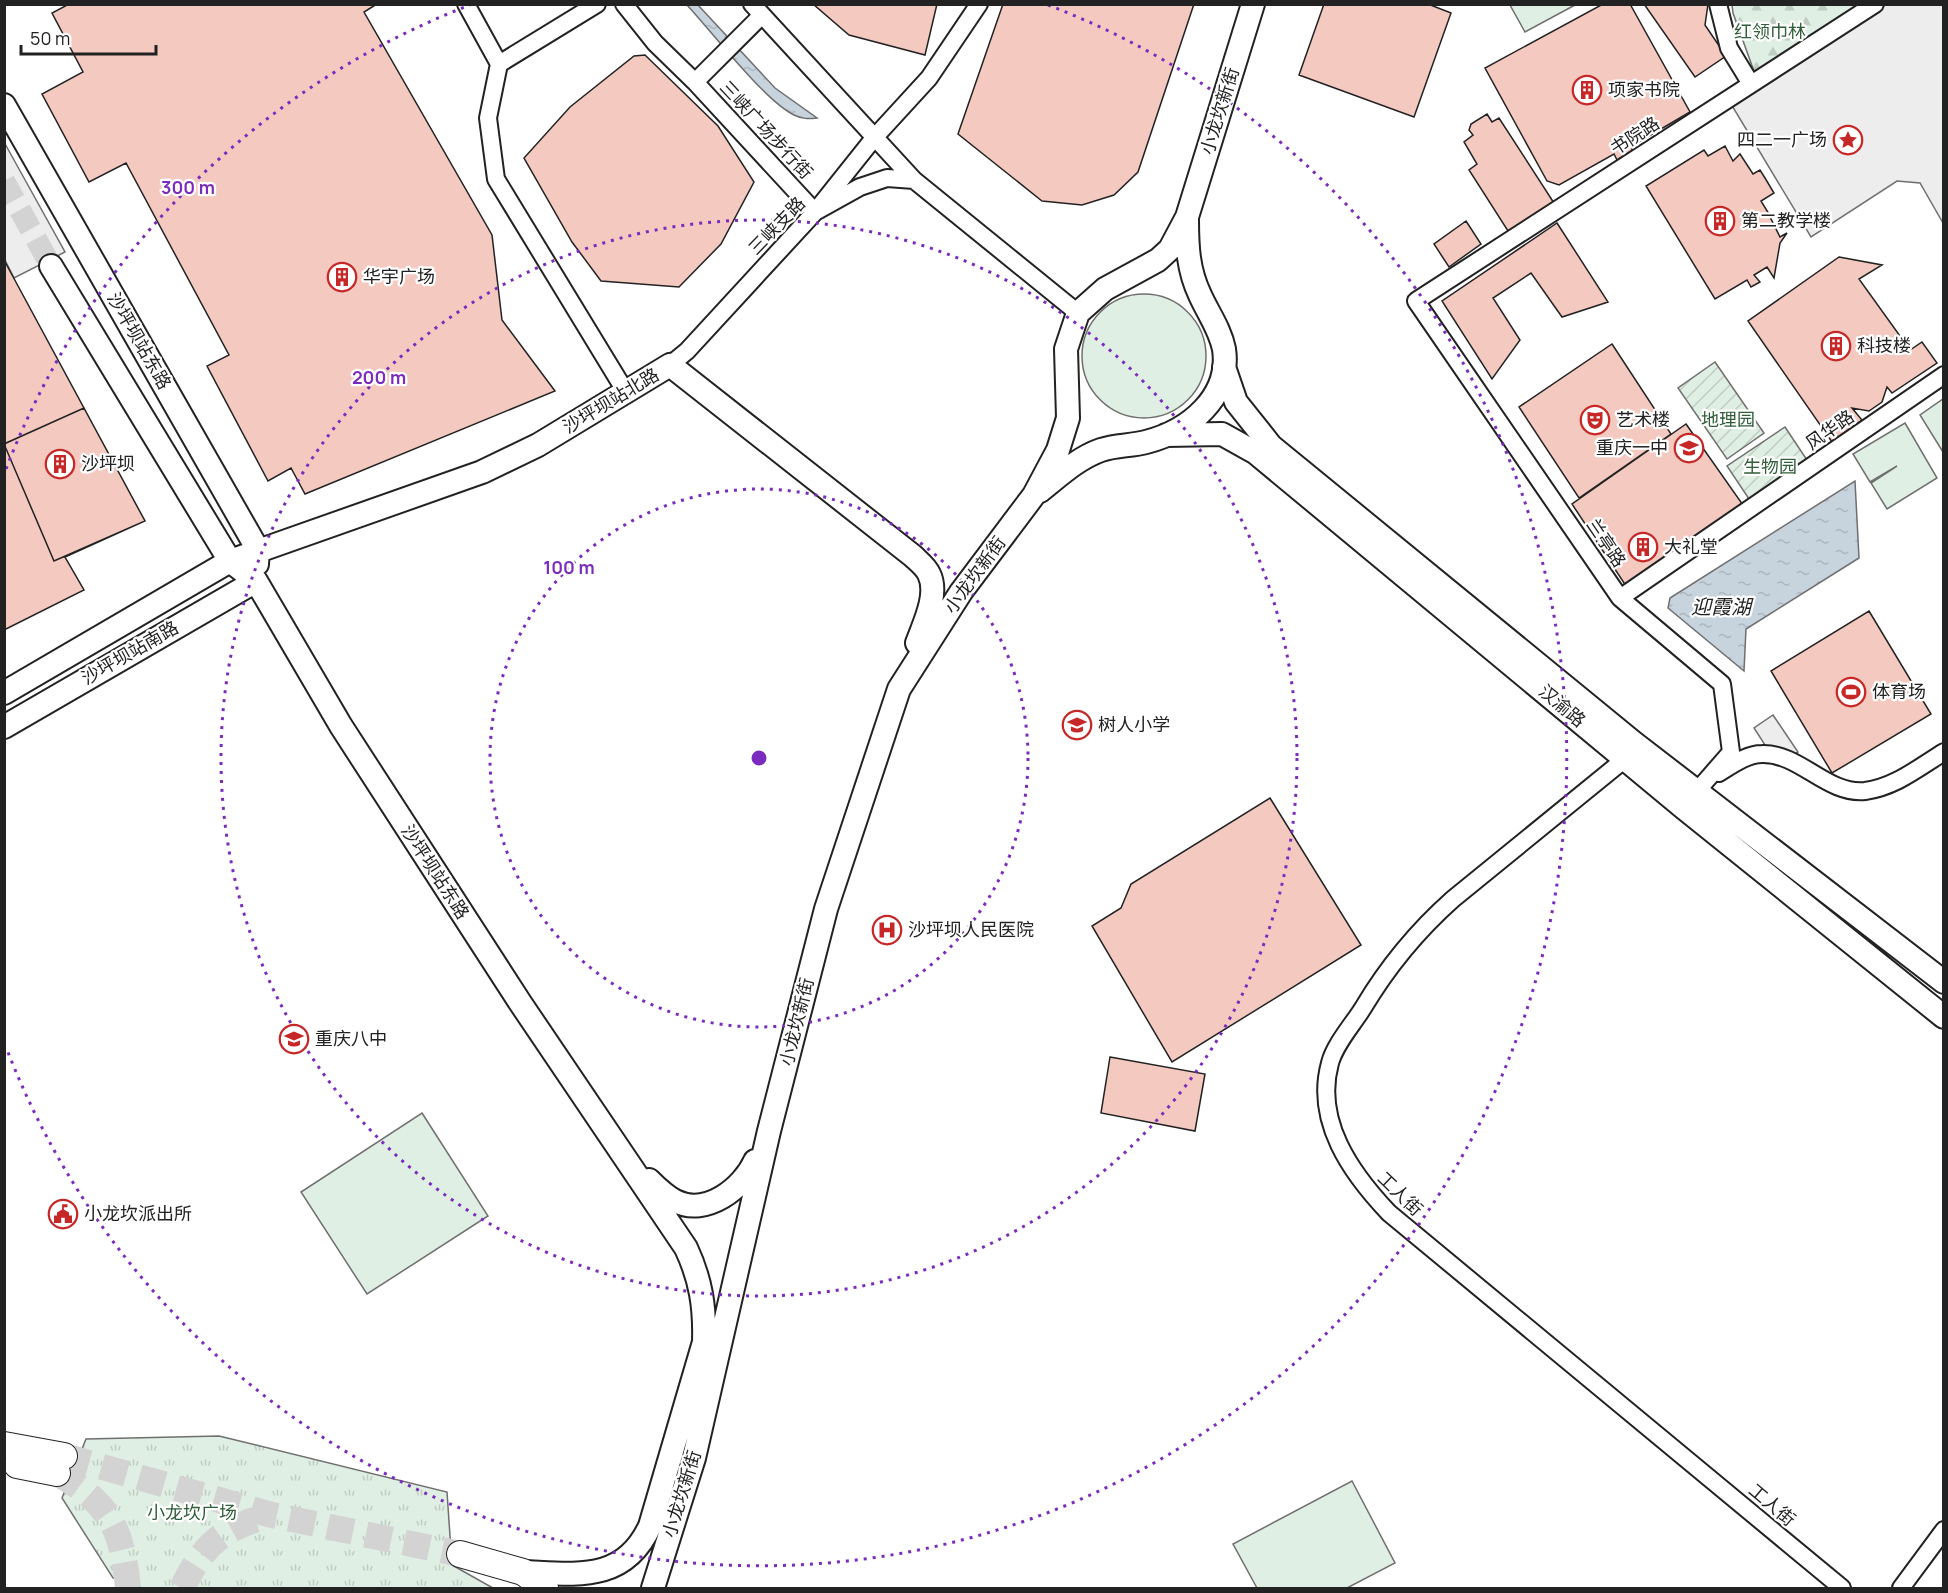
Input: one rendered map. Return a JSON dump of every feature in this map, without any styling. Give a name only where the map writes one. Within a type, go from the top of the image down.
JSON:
[{"type":"main road","name":"小龙坎新街","points":[[653,1588],[694,1458],[769,1131],[826,909],[899,689],[961,592],[1034,495],[1058,450],[1068,418],[1066,349],[1078,313],[1106,289],[1158,260],[1170,249],[1187,217],[1253,4]]},
{"type":"main road","name":"沙坪坝站东路","points":[[4,105],[258,550]]},
{"type":"main road","name":"小龙坎新街","points":[[1034,495],[1083,459],[1101,450],[1146,442],[1166,435],[1186,424],[1212,402],[1219,388],[1224,367],[1224,350],[1219,333],[1192,276],[1187,255],[1187,217]]},
{"type":"main road","name":"沙坪坝站东路","points":[[51,266],[230,561],[256,581],[348,736],[520,1004],[625,1156]]},
{"type":"main road","name":"沙坪坝站北路","points":[[230,561],[482,472],[537,445],[627,394],[670,365],[913,556],[929,573],[932,586],[929,610],[899,689]]},
{"type":"main road","name":"汉渝路","points":[[1224,367],[1236,402],[1271,446],[1634,743],[1703,785],[1944,982]]},
{"type":"main road","name":"汉渝路","points":[[1166,435],[1222,434],[1256,453],[1625,759],[1944,1017]]},
{"type":"main road","points":[[256,581],[258,550]]},
{"type":"main road","name":"沙坪坝站南路","points":[[4,693],[230,561]]},
{"type":"main road","name":"沙坪坝站南路","points":[[4,727],[256,581]]},
{"type":"main road","points":[[625,1156],[661,1191],[677,1202],[707,1202],[739,1187],[749,1174],[769,1131]]},
{"type":"main road","name":"小龙坎新街","points":[[554,1581],[615,1567],[643,1542],[653,1516],[704,1342],[705,1315],[697,1271],[686,1248],[625,1156]]},
{"type":"main road","points":[[4,1445],[60,1464],[4,1462]]},
{"type":"main road","points":[[460,1554],[554,1581],[590,1588]]},
{"type":"street","points":[[466,4],[500,64],[488,118],[496,179],[627,394]]},
{"type":"street","points":[[500,64],[597,4]]},
{"type":"street","name":"三峡广场步行街","points":[[624,4],[654,43],[695,82],[815,212],[874,138],[929,78],[979,4]]},
{"type":"street","points":[[1718,4],[1730,48],[1751,84]]},
{"type":"street","name":"书院路","points":[[1416,301],[1875,4]]},
{"type":"street","points":[[695,82],[756,10],[914,180],[1078,313]]},
{"type":"street","name":"三峡支路","points":[[670,365],[687,351],[815,212],[860,187],[887,178],[914,180]]},
{"type":"street","name":"兰亭路","points":[[1416,301],[1620,598],[1722,684],[1731,752],[1703,785]]},
{"type":"street","name":"风华路","points":[[1620,598],[1944,375]]},
{"type":"street","points":[[1703,785],[1746,758],[1761,754],[1788,759],[1839,787],[1863,791],[1890,786],[1944,752]]},
{"type":"street","name":"工人街","points":[[1625,759],[1453,899],[1427,922],[1403,950],[1379,981],[1330,1061],[1326,1090],[1330,1121],[1342,1154],[1362,1185],[1389,1213],[1842,1588]]},
{"type":"street","points":[[1901,1588],[1944,1530]]},
{"type":"green space","points":[[1510,5],[1575,5],[1525,32]]},
{"type":"green space","name":"红领巾林","points":[[1732,5],[1862,5],[1755,74]]},
{"type":"green space","points":[[1144,294],[1168,299],[1188,312],[1201,332],[1206,356],[1201,380],[1188,400],[1168,413],[1144,418],[1120,413],[1100,400],[1087,380],[1082,356],[1087,332],[1100,312],[1120,299]]},
{"type":"green space","name":"地理园","points":[[1715,362],[1764,433],[1727,459],[1678,388]]},
{"type":"green space","points":[[1943,399],[1943,452],[1920,415]]},
{"type":"green space","points":[[1905,423],[1937,478],[1887,509],[1871,483],[1897,466],[1870,482],[1853,454]]},
{"type":"green space","name":"生物园","points":[[1785,427],[1813,469],[1755,508],[1727,466]]},
{"type":"green space","points":[[422,1113],[488,1216],[367,1294],[301,1192]]},
{"type":"green space","name":"小龙坎广场","points":[[219,1436],[447,1492],[452,1565],[493,1588],[142,1588],[113,1578],[62,1498],[86,1439]]},
{"type":"green space","points":[[1352,1481],[1395,1563],[1347,1588],[1257,1588],[1233,1544]]},
{"type":"shaded area","name":"四二一广场","points":[[1875,5],[1943,5],[1943,223],[1920,183],[1897,181],[1811,237],[1728,99]]},
{"type":"shaded area","points":[[4,142],[65,252],[14,278],[5,260]]},
{"type":"shaded area","points":[[1773,715],[1798,752],[1778,765],[1754,728]]},
{"type":"water","points":[[687,5],[698,5],[775,88],[817,118],[794,115],[768,95]]},
{"type":"water","name":"迎霞湖","points":[[1855,481],[1859,558],[1746,629],[1744,671],[1668,608],[1670,598]]},
{"type":"building","name":"华宇广场","points":[[69,4],[377,4],[364,12],[492,235],[502,320],[555,391],[305,494],[291,468],[268,481],[207,366],[229,355],[126,163],[89,182],[42,94],[83,72],[52,13]]},
{"type":"building","points":[[813,4],[937,4],[925,55],[849,35]]},
{"type":"building","points":[[1003,4],[1194,4],[1138,172],[1114,195],[1082,205],[1042,201],[958,134]]},
{"type":"building","points":[[1324,4],[1428,4],[1451,13],[1414,117],[1299,75]]},
{"type":"building","name":"项家书院","points":[[1603,4],[1630,4],[1690,112],[1632,146],[1632,151],[1617,160],[1614,154],[1559,185],[1547,181],[1485,68]]},
{"type":"building","points":[[1644,4],[1708,4],[1705,25],[1726,56],[1695,77]]},
{"type":"building","points":[[645,55],[718,126],[754,182],[721,244],[679,287],[601,281],[572,242],[524,158],[570,107],[634,56]]},
{"type":"building","points":[[1487,114],[1492,122],[1499,118],[1554,203],[1508,231],[1469,170],[1477,164],[1464,142],[1473,135],[1469,130],[1471,124]]},
{"type":"building","name":"第二教学楼","points":[[1725,146],[1733,161],[1740,154],[1753,174],[1760,170],[1774,193],[1761,201],[1769,214],[1766,216],[1770,217],[1780,237],[1787,233],[1780,243],[1774,278],[1767,267],[1754,275],[1760,282],[1751,287],[1747,280],[1715,299],[1646,186],[1704,150],[1708,156]]},
{"type":"building","points":[[1466,221],[1481,244],[1449,267],[1434,244]]},
{"type":"building","points":[[1557,223],[1608,302],[1562,317],[1531,273],[1493,298],[1520,340],[1492,379],[1442,301]]},
{"type":"building","name":"科技楼","points":[[1839,257],[1882,265],[1859,279],[1910,350],[1922,342],[1937,363],[1892,393],[1887,387],[1882,402],[1869,411],[1852,408],[1862,420],[1832,442],[1748,321]]},
{"type":"building","name":"沙坪坝","points":[[4,260],[145,521],[65,557],[84,590],[4,630]]},
{"type":"building","name":"沙坪坝","points":[[4,260],[145,521],[65,557],[84,590],[4,630]]},
{"type":"building","name":"艺术楼","points":[[1612,344],[1671,434],[1579,498],[1519,407]]},
{"type":"building","points":[[84,408],[145,521],[54,561],[4,444]]},
{"type":"building","name":"大礼堂","points":[[1686,424],[1743,505],[1628,589],[1572,504]]},
{"type":"building","name":"体育场","points":[[1869,611],[1931,714],[1832,773],[1771,671]]},
{"type":"building","points":[[1270,798],[1361,945],[1172,1062],[1092,926],[1121,908],[1131,884]]},
{"type":"building","points":[[1110,1057],[1205,1074],[1195,1131],[1101,1113]]},
{"type":"tunnel","points":[[4,181],[51,266]]},
{"type":"tunnel","points":[[64,1456],[272,1515],[460,1554]]},
{"type":"tunnel","points":[[57,1473],[90,1496],[110,1520],[122,1549],[128,1588]]},
{"type":"tunnel","points":[[182,1588],[198,1560],[217,1540],[240,1525],[272,1515]]},
{"type":"place","name":"项家书院","points":[[1587,90]]},
{"type":"place","name":"四二一广场","points":[[1848,140]]},
{"type":"place","name":"第二教学楼","points":[[1720,221]]},
{"type":"place","name":"华宇广场","points":[[342,277]]},
{"type":"place","name":"科技楼","points":[[1836,346]]},
{"type":"place","name":"艺术楼","points":[[1595,420]]},
{"type":"place","name":"重庆一中","points":[[1689,448]]},
{"type":"place","name":"沙坪坝","points":[[60,464]]},
{"type":"place","name":"大礼堂","points":[[1643,547]]},
{"type":"place","name":"体育场","points":[[1851,692]]},
{"type":"place","name":"树人小学","points":[[1077,725]]},
{"type":"place","name":"沙坪坝人民医院","points":[[887,930]]},
{"type":"place","name":"重庆八中","points":[[294,1039]]},
{"type":"place","name":"小龙坎派出所","points":[[63,1214]]}]
